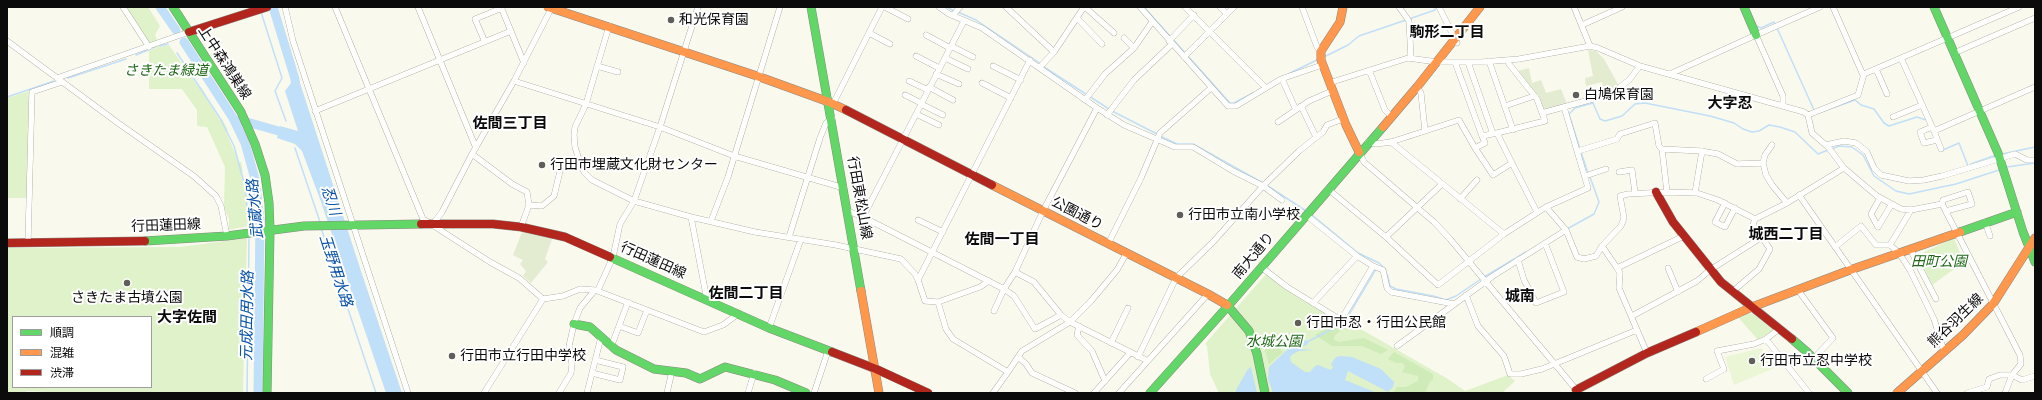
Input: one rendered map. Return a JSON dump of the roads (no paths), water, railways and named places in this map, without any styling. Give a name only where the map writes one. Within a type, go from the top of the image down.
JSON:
[{"type":"street","points":[[123,7],[149,47]]},
{"type":"street","name":"上中森鴻巣線","points":[[172,7],[187,34],[241,112],[249,130],[261,160],[266,183],[267,230]]},
{"type":"street","points":[[28,242],[32,92],[59,80],[149,47],[267,7]]},
{"type":"street","points":[[285,7],[293,41],[408,393]]},
{"type":"street","points":[[334,7],[423,219],[490,262],[519,278],[543,299]]},
{"type":"street","points":[[418,7],[476,148]]},
{"type":"street","points":[[432,224],[442,212],[472,154],[524,63],[551,7]]},
{"type":"street","name":"公園通り","points":[[551,7],[757,76],[831,103],[1126,254],[1208,294],[1228,306],[1243,323],[1252,338],[1258,354],[1265,393]]},
{"type":"street","points":[[560,393],[571,373],[572,364],[569,346],[574,324],[580,308],[596,290],[613,257],[620,224],[634,201],[660,127],[698,7]]},
{"type":"street","points":[[711,222],[722,196],[757,76],[780,7]]},
{"type":"street","name":"行田東松山線","points":[[811,7],[831,103],[832,118],[879,393]]},
{"type":"street","points":[[831,103],[883,7],[908,18]]},
{"type":"street","points":[[939,7],[982,28],[1007,47],[1030,60],[1085,100],[1124,125],[1158,138],[1174,147],[1193,147],[1233,171],[1263,186],[1282,200]]},
{"type":"street","points":[[953,15],[960,7]]},
{"type":"street","points":[[1006,7],[1054,52]]},
{"type":"street","points":[[1040,67],[1054,52],[1085,7],[1114,33]]},
{"type":"street","points":[[1140,7],[1228,106],[1236,106],[1265,87],[1321,58],[1340,22],[1342,7]]},
{"type":"street","points":[[1220,7],[1227,14]]},
{"type":"street","points":[[1184,57],[1234,7]]},
{"type":"street","points":[[1302,7],[1343,119],[1364,162],[1434,222],[1470,262],[1554,363],[1576,392],[1647,353],[1752,307],[1850,270],[2017,212]]},
{"type":"street","points":[[1399,7],[1408,20],[1411,58]]},
{"type":"street","points":[[1439,7],[1456,40]]},
{"type":"street","name":"南大通り","points":[[1456,40],[1480,7]]},
{"type":"street","name":"南大通り","points":[[1150,393],[1228,306],[1456,40],[1487,7]]},
{"type":"street","points":[[1574,7],[1590,46]]},
{"type":"street","points":[[1582,25],[1622,7]]},
{"type":"street","points":[[1744,7],[1783,96],[1783,106]]},
{"type":"street","points":[[1670,74],[1820,7]]},
{"type":"street","points":[[1808,115],[1858,95],[1863,76],[1833,7]]},
{"type":"street","points":[[1934,7],[1999,156],[2028,247],[2035,262]]},
{"type":"street","points":[[1863,76],[2020,7]]},
{"type":"street","points":[[485,42],[475,19],[502,8],[524,63]]},
{"type":"street","points":[[1107,115],[1134,80],[1170,42],[1191,10],[1265,87]]},
{"type":"street","points":[[1077,18],[1102,44]]},
{"type":"street","points":[[1954,53],[2035,18]]},
{"type":"street","points":[[863,217],[964,20]]},
{"type":"street","points":[[1085,100],[1104,74],[1134,48],[1152,22]]},
{"type":"street","points":[[609,26],[586,104],[575,127],[574,136],[575,147],[581,166],[584,172],[592,180],[634,201],[691,217],[755,232],[855,249],[901,259],[915,274],[925,301],[938,302],[980,287],[989,281]]},
{"type":"street","points":[[315,110],[511,31]]},
{"type":"street","points":[[869,33],[890,44]]},
{"type":"street","points":[[926,35],[973,57]]},
{"type":"street","points":[[1124,38],[1134,48]]},
{"type":"street","points":[[7,41],[195,177],[216,196],[224,212],[227,236]]},
{"type":"street","points":[[1278,122],[1331,87],[1369,70],[1411,58],[1437,62],[1508,60],[1590,46],[1640,66],[1804,112],[1808,115],[1812,133],[1826,145],[1844,168],[1860,184],[1891,205],[1901,209],[1912,210],[1942,204],[1943,200],[1968,192],[1972,204],[1946,211]]},
{"type":"street","points":[[916,56],[959,84]]},
{"type":"street","points":[[945,58],[968,69]]},
{"type":"street","points":[[1901,58],[1941,149]]},
{"type":"street","points":[[918,280],[1030,60]]},
{"type":"street","points":[[1482,136],[1513,130],[1545,121],[1534,96],[1509,64],[1508,60]]},
{"type":"street","points":[[1489,61],[1513,130]]},
{"type":"street","points":[[1455,62],[1485,143],[1475,148]]},
{"type":"street","points":[[1468,62],[1495,134],[1512,163],[1537,212]]},
{"type":"street","points":[[597,66],[618,72]]},
{"type":"street","points":[[993,66],[1021,80]]},
{"type":"street","points":[[1542,113],[1611,94],[1629,80],[1640,66]]},
{"type":"street","points":[[1876,69],[1887,94]]},
{"type":"street","points":[[1369,70],[1385,110],[1391,116]]},
{"type":"street","points":[[1282,79],[1316,137]]},
{"type":"street","points":[[514,81],[660,127],[734,156],[844,188]]},
{"type":"street","points":[[909,81],[953,100]]},
{"type":"street","points":[[982,83],[1011,98]]},
{"type":"street","points":[[1417,87],[1421,93],[1425,131]]},
{"type":"street","points":[[1108,244],[1141,178],[1160,133],[1211,88]]},
{"type":"street","points":[[1937,140],[1924,143],[1920,132],[1933,129],[1980,112],[2035,88]]},
{"type":"street","points":[[905,95],[943,115]]},
{"type":"street","points":[[1505,106],[1534,96]]},
{"type":"street","points":[[1893,117],[1922,104]]},
{"type":"street","points":[[1328,189],[1386,237],[1438,285],[1453,272],[1470,262],[1504,234],[1537,212],[1588,188],[1578,150],[1564,107]]},
{"type":"street","points":[[994,311],[1004,289],[1015,272],[1043,211],[1097,108]]},
{"type":"street","points":[[916,114],[939,125]]},
{"type":"street","points":[[789,237],[824,128],[832,118]]},
{"type":"street","points":[[1138,357],[1176,278],[1214,241],[1263,186],[1299,151],[1323,132],[1327,125],[1343,119]]},
{"type":"street","points":[[1368,142],[1376,144],[1391,142],[1459,120],[1475,148],[1494,175],[1512,163]]},
{"type":"street","points":[[1578,150],[1617,139],[1620,134],[1655,122],[1659,146],[1662,149],[1666,192]]},
{"type":"street","points":[[1826,145],[1844,141],[1856,143],[1867,152],[1874,168],[1881,176],[1909,181],[1936,177],[1999,156],[2015,154],[2026,160],[2035,160]]},
{"type":"street","points":[[1391,142],[1504,234]]},
{"type":"street","points":[[1772,146],[1765,155],[1763,164],[1766,175],[1772,185],[1787,203]]},
{"type":"street","points":[[1662,149],[1702,151],[1718,154],[1737,164],[1763,164]]},
{"type":"street","points":[[1695,193],[1702,151]]},
{"type":"street","points":[[472,154],[512,184],[527,192],[529,205],[521,227]]},
{"type":"street","points":[[529,205],[542,206],[554,196],[562,163],[581,166]]},
{"type":"street","points":[[1754,219],[1787,203],[1844,168]]},
{"type":"street","points":[[1584,176],[1606,169]]},
{"type":"street","points":[[1619,172],[1632,170],[1635,193]]},
{"type":"street","points":[[1460,199],[1477,180]]},
{"type":"street","points":[[1386,237],[1442,184]]},
{"type":"street","points":[[1656,192],[1673,222],[1710,270],[1732,292],[1779,328],[1814,358],[1844,391]]},
{"type":"street","points":[[1546,207],[1566,230],[1578,257],[1584,259],[1596,256],[1602,246],[1621,226],[1624,218],[1620,196],[1635,193],[1656,192],[1695,193],[1724,203],[1754,219]]},
{"type":"street","points":[[1799,195],[1937,393]]},
{"type":"street","points":[[1880,198],[1871,214],[1878,227],[1891,205]]},
{"type":"street","points":[[1724,203],[1715,222],[1725,227],[1735,208]]},
{"type":"street","points":[[1942,204],[2020,355],[2021,364],[2012,375],[2005,393]]},
{"type":"street","points":[[1890,245],[1912,210]]},
{"type":"street","points":[[848,211],[863,217],[1004,289],[1014,296],[1034,329],[1061,315]]},
{"type":"street","points":[[1306,215],[1357,256],[1373,266],[1383,270],[1387,288],[1391,292],[1454,304]]},
{"type":"street","points":[[691,217],[707,300]]},
{"type":"street","points":[[1732,292],[1763,264],[1770,249],[1753,225],[1754,219]]},
{"type":"street","points":[[918,220],[943,232]]},
{"type":"street","points":[[1985,222],[1990,236]]},
{"type":"street","name":"行田蓮田線","points":[[7,243],[174,240],[227,236],[267,230],[322,225],[352,224],[493,224],[521,227],[565,237],[613,257],[769,328],[876,369],[928,393]]},
{"type":"street","points":[[1835,247],[1861,226],[1876,245],[1890,245],[1899,253],[1910,270],[1934,319],[1944,351]]},
{"type":"street","points":[[267,230],[267,393]]},
{"type":"street","points":[[1397,346],[1485,281],[1566,230]]},
{"type":"street","points":[[1617,268],[1684,236]]},
{"type":"street","points":[[1632,316],[1697,281],[1710,270],[1762,237]]},
{"type":"street","name":"熊谷羽生線","points":[[1897,393],[1993,304],[2035,238]]},
{"type":"street","points":[[769,328],[801,240]]},
{"type":"street","points":[[1518,260],[1536,303],[1564,292],[1545,243]]},
{"type":"street","points":[[1602,246],[1620,274],[1619,288],[1647,353]]},
{"type":"street","points":[[1910,249],[1936,299]]},
{"type":"street","points":[[993,393],[1022,352],[1070,322],[1091,301],[1116,270],[1126,254]]},
{"type":"street","points":[[1313,303],[1357,256]]},
{"type":"street","points":[[1261,267],[1313,303],[1341,320],[1373,266]]},
{"type":"street","points":[[1668,268],[1678,292]]},
{"type":"street","points":[[1015,272],[1034,282],[1061,315],[1070,322],[1148,361]]},
{"type":"street","points":[[484,393],[543,299],[563,296],[580,289],[596,290],[704,332],[722,325],[738,314]]},
{"type":"street","points":[[1798,290],[1833,338],[1814,358]]},
{"type":"street","points":[[1119,393],[1208,294]]},
{"type":"street","points":[[1466,295],[1478,326],[1504,356],[1510,374],[1522,374],[1554,363],[1637,330]]},
{"type":"street","points":[[611,347],[628,302]]},
{"type":"street","points":[[938,302],[946,329],[953,339],[1008,372]]},
{"type":"street","points":[[1112,343],[1128,308]]},
{"type":"street","points":[[619,326],[638,333],[647,310]]},
{"type":"street","points":[[574,324],[590,327],[611,347],[654,368],[686,373],[700,379],[725,368],[754,373],[806,393]]},
{"type":"street","points":[[1079,326],[1077,335],[1092,351],[1105,381]]},
{"type":"street","points":[[1706,379],[1724,369],[1717,351],[1754,344],[1766,339],[1779,328]]},
{"type":"street","points":[[587,393],[601,337]]},
{"type":"street","points":[[1766,339],[1809,393]]},
{"type":"street","points":[[814,393],[828,351]]},
{"type":"street","points":[[1094,393],[1130,353]]},
{"type":"street","points":[[1018,357],[1032,373],[1075,393]]},
{"type":"street","points":[[592,373],[620,380],[623,367],[595,360]]},
{"type":"street","points":[[667,393],[672,371]]},
{"type":"street","points":[[748,393],[754,373]]},
{"type":"street","points":[[1967,393],[1988,387],[1989,379],[2000,375],[2012,375],[2022,380],[2035,376]]},
{"type":"water","points":[[299,80],[402,393],[386,393],[320,199],[302,151],[295,144],[277,138],[280,126],[298,131],[285,91],[291,83]]},
{"type":"water","points":[[1293,337],[1307,341],[1308,344],[1301,349],[1313,350],[1299,351],[1290,357],[1291,362],[1305,372],[1310,372],[1315,366],[1318,365],[1331,370],[1333,367],[1331,364],[1336,357],[1352,357],[1381,369],[1394,382],[1393,387],[1388,392],[1348,371],[1345,380],[1377,393],[1273,393],[1268,379],[1269,367],[1287,350],[1286,342]]},
{"type":"water","points":[[1251,367],[1257,393],[1236,393],[1236,390],[1248,369]]},
{"type":"waterway","name":"武蔵水路","points":[[160,7],[176,30]]},
{"type":"waterway","name":"忍川","points":[[273,7],[295,79],[296,93]]},
{"type":"waterway","points":[[947,7],[954,11]]},
{"type":"waterway","points":[[1144,7],[1230,103],[1234,103],[1253,93]]},
{"type":"waterway","points":[[1409,19],[1435,10],[1435,7]]},
{"type":"waterway","name":"玉野用水路","points":[[261,12],[282,78],[275,91],[286,121]]},
{"type":"waterway","points":[[958,12],[976,20],[1041,64]]},
{"type":"waterway","points":[[1324,57],[1348,45],[1359,36],[1406,20]]},
{"type":"waterway","points":[[1756,26],[1761,28],[1774,22],[1775,24]]},
{"type":"waterway","points":[[1777,28],[1814,110]]},
{"type":"waterway","name":"武蔵水路","points":[[184,42],[233,118],[245,143],[255,179],[260,220],[258,393]]},
{"type":"waterway","name":"元成田用水路","points":[[160,46],[168,44]]},
{"type":"waterway","name":"元成田用水路","points":[[136,55],[155,47]]},
{"type":"waterway","name":"元成田用水路","points":[[177,53],[220,118],[234,146],[245,186],[249,226]]},
{"type":"waterway","name":"元成田用水路","points":[[68,78],[126,59]]},
{"type":"waterway","points":[[1288,74],[1317,60]]},
{"type":"waterway","points":[[1044,67],[1109,109]]},
{"type":"waterway","name":"元成田用水路","points":[[7,97],[54,81]]},
{"type":"waterway","points":[[1818,113],[1855,100],[1861,105],[1874,109],[1884,123],[1889,126],[1917,117],[1926,120]]},
{"type":"waterway","points":[[1580,149],[1569,114],[1575,108],[1593,103],[1600,119],[1605,121],[1622,116],[1635,104],[1645,103],[1710,116],[1734,123],[1743,129],[1752,132],[1759,131],[1769,125],[1780,127],[1795,132],[1818,154],[1828,150]]},
{"type":"waterway","points":[[1112,111],[1157,134]]},
{"type":"waterway","points":[[240,120],[289,134]]},
{"type":"waterway","points":[[1160,136],[1177,144],[1193,144],[1263,183]]},
{"type":"waterway","points":[[1943,150],[1959,143],[1968,166]]},
{"type":"waterway","points":[[1832,149],[1839,146],[1852,147],[1863,155],[1874,176],[1896,191],[1909,194],[1956,184],[1999,170]]},
{"type":"waterway","points":[[2002,154],[2035,147]]},
{"type":"waterway","name":"玉野用水路","points":[[295,148],[320,222]]},
{"type":"waterway","points":[[1581,152],[1588,173]]},
{"type":"waterway","points":[[1971,164],[1996,155]]},
{"type":"waterway","points":[[2007,167],[2035,163]]},
{"type":"waterway","points":[[1567,229],[1594,214],[1599,202],[1590,177]]},
{"type":"waterway","points":[[1268,186],[1306,211]]},
{"type":"waterway","points":[[1311,214],[1358,253],[1379,263],[1386,270]]},
{"type":"waterway","name":"玉野用水路","points":[[321,228],[376,393]]},
{"type":"waterway","name":"元成田用水路","points":[[247,393],[249,239]]},
{"type":"waterway","points":[[1484,277],[1526,252]]},
{"type":"waterway","points":[[1307,342],[1344,323],[1376,269]]},
{"type":"waterway","points":[[1387,274],[1390,286],[1396,289],[1446,300],[1456,296],[1481,279]]},
{"type":"place","name":"和光保育園","points":[[671,20]]},
{"type":"place","name":"白鳩保育園","points":[[1576,95]]},
{"type":"place","name":"行田市埋蔵文化財センター","points":[[542,165]]},
{"type":"place","name":"行田市立南小学校","points":[[1180,215]]},
{"type":"place","name":"さきたま古墳公園","points":[[127,283]]},
{"type":"place","name":"行田市忍・行田公民館","points":[[1298,323]]},
{"type":"place","name":"行田市立行田中学校","points":[[452,356]]},
{"type":"place","name":"行田市立忍中学校","points":[[1752,361]]},
{"type":"district","name":"駒形二丁目","points":[[1447,33]]},
{"type":"district","name":"大字忍","points":[[1730,104]]},
{"type":"district","name":"佐間三丁目","points":[[510,124]]},
{"type":"district","name":"城西二丁目","points":[[1786,235]]},
{"type":"district","name":"佐間一丁目","points":[[1002,240]]},
{"type":"district","name":"佐間二丁目","points":[[746,294]]},
{"type":"district","name":"城南","points":[[1520,297]]},
{"type":"district","name":"大字佐間","points":[[187,318]]},
{"type":"park label","name":"さきたま緑道","points":[[166,71]]},
{"type":"park label","name":"田町公園","points":[[1939,262]]},
{"type":"park label","name":"水城公園","points":[[1274,342]]}]
